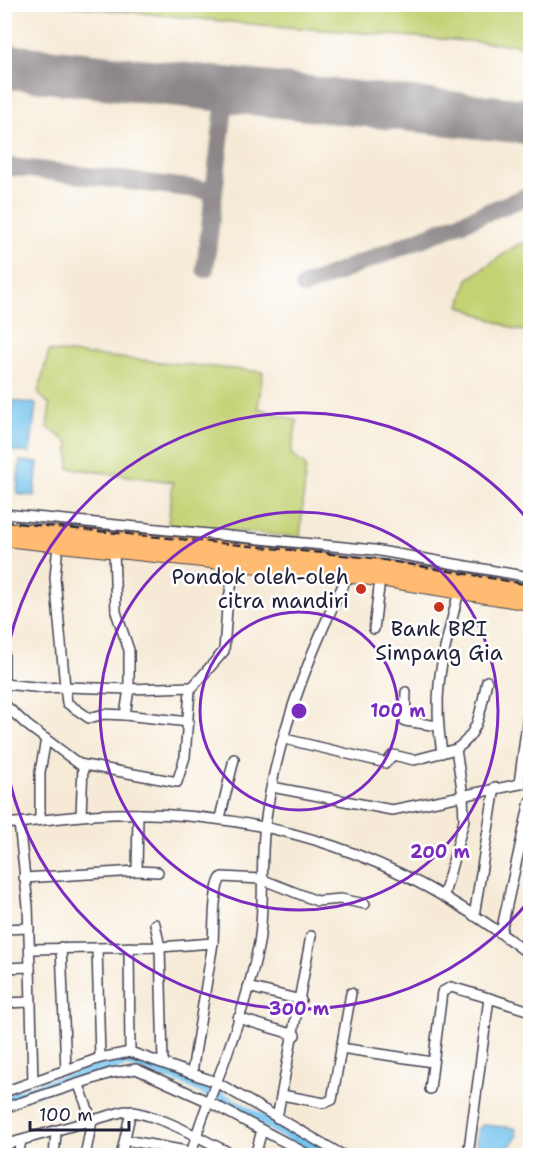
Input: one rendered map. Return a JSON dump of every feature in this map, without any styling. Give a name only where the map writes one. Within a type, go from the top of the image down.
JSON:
[{"type":"highway","points":[[4,529],[194,551],[370,566],[531,592]]},
{"type":"highway","points":[[4,539],[114,549],[194,551],[236,562],[380,579],[531,603]]},
{"type":"street","points":[[4,514],[374,550],[531,578]]},
{"type":"street","points":[[58,544],[55,578],[67,703],[89,718],[104,714],[125,714],[148,719],[189,722]]},
{"type":"street","points":[[114,549],[116,612],[129,650],[129,689],[125,714]]},
{"type":"street","points":[[370,566],[374,550]]},
{"type":"street","points":[[4,704],[82,766],[127,771],[177,782],[185,757],[192,687],[223,653],[227,608],[236,562]]},
{"type":"street","points":[[125,1140],[162,1151],[191,1154],[248,987],[258,944],[265,825],[272,786],[315,643],[348,575]]},
{"type":"street","points":[[374,629],[380,579]]},
{"type":"street","points":[[442,753],[438,726],[437,680],[459,591]]},
{"type":"street","points":[[4,603],[4,682],[44,688],[192,687]]},
{"type":"street","points":[[285,739],[386,763],[393,755],[414,760],[456,749],[469,740],[474,730],[487,681]]},
{"type":"street","points":[[406,692],[405,721],[438,726]]},
{"type":"street","points":[[519,784],[531,699]]},
{"type":"street","points":[[40,819],[40,772],[46,739]]},
{"type":"street","points":[[444,895],[462,829],[463,796],[456,749]]},
{"type":"street","points":[[220,818],[234,759]]},
{"type":"street","points":[[81,815],[82,766]]},
{"type":"street","points":[[272,786],[392,810],[463,796],[495,787],[531,782]]},
{"type":"street","points":[[474,916],[495,787]]},
{"type":"street","points":[[501,932],[531,801]]},
{"type":"street","points":[[137,871],[138,814]]},
{"type":"street","points":[[4,824],[81,815],[138,814],[220,818],[265,825],[333,844],[444,895],[501,932],[531,955]]},
{"type":"street","points":[[19,823],[29,928],[33,1082]]},
{"type":"street","points":[[24,878],[137,871],[158,872]]},
{"type":"street","points":[[192,1072],[213,943],[220,879],[230,876],[261,879],[317,900],[341,898],[365,904]]},
{"type":"street","points":[[155,924],[160,947],[163,1062]]},
{"type":"street","points":[[4,929],[29,928]]},
{"type":"street","points":[[277,1118],[295,1035],[311,936]]},
{"type":"street","points":[[30,949],[160,947],[213,943]]},
{"type":"street","points":[[61,947],[66,1070]]},
{"type":"street","points":[[129,947],[130,1052]]},
{"type":"street","points":[[97,948],[99,1058]]},
{"type":"street","points":[[4,968],[30,967]]},
{"type":"street","points":[[248,987],[301,1000]]},
{"type":"street","points":[[430,1089],[441,997],[445,989],[451,987],[531,1011]]},
{"type":"street","points":[[282,1095],[329,1103],[333,1098],[351,993]]},
{"type":"street","points":[[468,1155],[489,998]]},
{"type":"street","points":[[4,1003],[31,1002]]},
{"type":"street","points":[[238,1018],[295,1035]]},
{"type":"street","points":[[341,1048],[432,1062]]},
{"type":"street","points":[[4,1092],[99,1058],[130,1052],[192,1072],[344,1155]]},
{"type":"street","points":[[4,1108],[128,1068],[146,1072],[208,1099],[311,1155]]},
{"type":"street","points":[[79,1085],[92,1121],[85,1155]]},
{"type":"street","points":[[4,1145],[56,1133],[124,1111],[131,1111],[141,1113],[196,1137],[223,1152],[235,1155]]},
{"type":"street","points":[[121,1155],[131,1111]]},
{"type":"street","points":[[255,1155],[262,1130]]},
{"type":"street","points":[[54,1155],[56,1133]]},
{"type":"street","points":[[18,1155],[21,1141]]},
{"type":"green space","points":[[61,5],[530,5],[530,46],[262,25]]},
{"type":"green space","points":[[530,241],[530,332],[514,329],[460,306],[468,279],[517,245]]},
{"type":"green space","points":[[49,351],[263,372],[258,408],[297,421],[291,454],[306,466],[300,537],[168,525],[173,482],[69,468],[69,443],[47,427],[50,405],[38,393]]},
{"type":"water","points":[[14,401],[36,404],[30,453],[7,450]]},
{"type":"water","points":[[20,461],[38,463],[34,496],[17,494]]},
{"type":"water","points":[[483,1125],[515,1128],[517,1136],[505,1149],[494,1152],[482,1151],[476,1149],[477,1130]]},
{"type":"waterway","points":[[4,1100],[126,1061],[185,1079],[329,1156]]},
{"type":"taxiway","points":[[205,269],[226,90]]},
{"type":"taxiway","points":[[4,166],[214,191]]},
{"type":"taxiway","points":[[304,286],[530,195]]},
{"type":"runway","points":[[4,66],[530,122]]},
{"type":"railway","points":[[4,522],[372,558],[530,585]]},
{"type":"place","name":"Pondok oleh-oleh citra mandiri","points":[[361,589]]},
{"type":"place","name":"Bank BRI Simpang Gia","points":[[439,607]]}]
